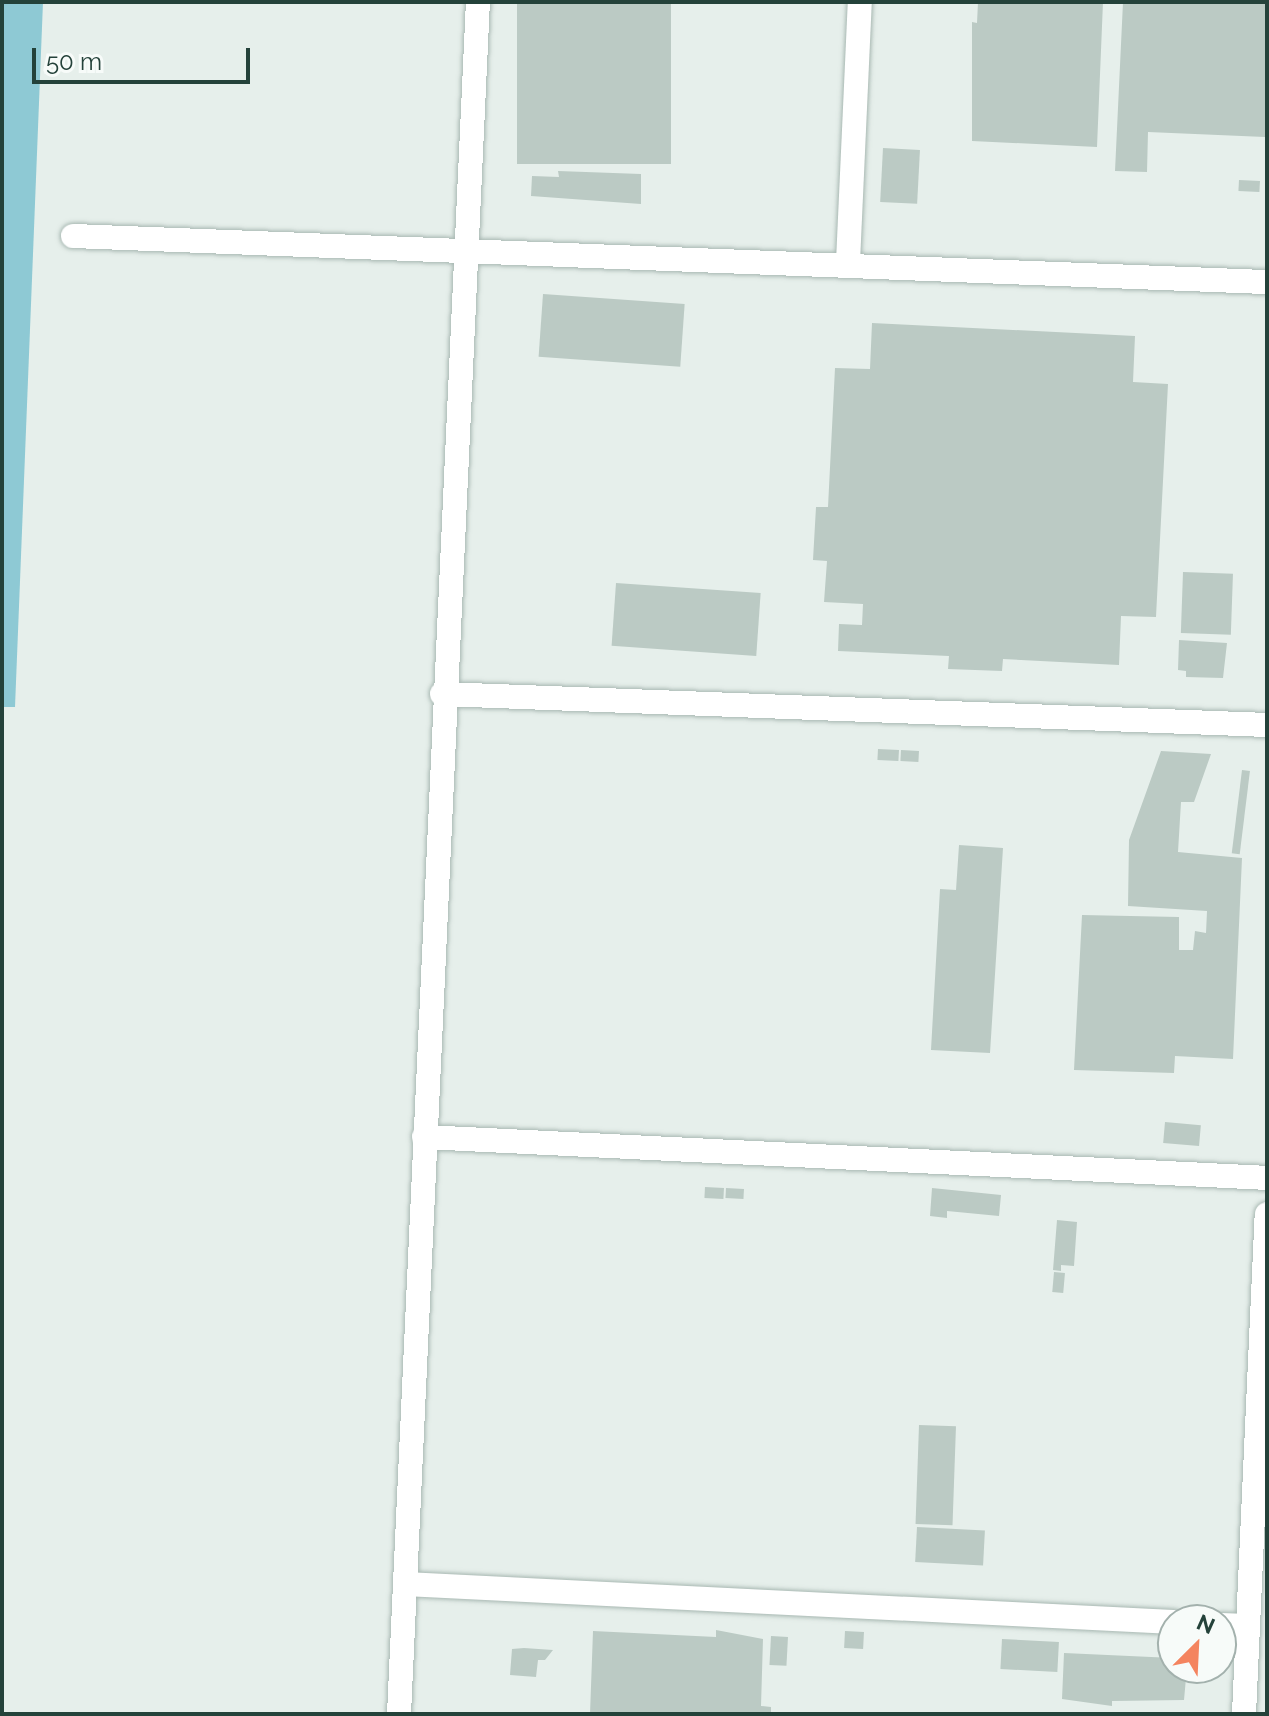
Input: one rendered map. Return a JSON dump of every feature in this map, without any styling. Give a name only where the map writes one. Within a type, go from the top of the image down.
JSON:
[{"type":"lane","points":[[399,1714],[442,694],[478,2]]},
{"type":"lane","points":[[848,262],[860,2]]},
{"type":"lane","points":[[73,236],[848,262],[1267,282]]},
{"type":"lane","points":[[442,694],[1267,725]]},
{"type":"lane","points":[[424,1137],[1267,1178]]},
{"type":"lane","points":[[1244,1714],[1267,1215]]},
{"type":"lane","points":[[405,1584],[1157,1621]]},
{"type":"lane","points":[[1237,1626],[1248,1626]]},
{"type":"water","points":[[2,2],[43,2],[15,707],[2,707]]},
{"type":"building","points":[[517,2],[671,2],[671,164],[517,164]]},
{"type":"building","points":[[978,2],[1103,2],[1097,147],[972,141],[972,22],[977,23]]},
{"type":"building","points":[[1123,2],[1267,2],[1265,137],[1148,132],[1147,172],[1115,171]]},
{"type":"building","points":[[883,148],[920,150],[917,204],[880,202]]},
{"type":"building","points":[[558,171],[641,174],[641,204],[531,196],[532,176],[559,177]]},
{"type":"building","points":[[1239,180],[1260,181],[1259,192],[1238,191]]},
{"type":"building","points":[[543,294],[685,304],[680,367],[539,357]]},
{"type":"building","points":[[872,323],[1135,336],[1133,382],[1168,384],[1156,617],[1121,616],[1119,665],[1003,659],[1002,671],[948,669],[949,656],[838,651],[839,624],[862,625],[863,604],[824,602],[827,561],[813,560],[816,507],[828,507],[835,368],[870,369]]},
{"type":"building","points":[[1183,572],[1233,574],[1231,635],[1181,633]]},
{"type":"building","points":[[616,583],[761,593],[756,656],[612,646]]},
{"type":"building","points":[[1179,640],[1227,643],[1223,678],[1186,677],[1186,671],[1178,670]]},
{"type":"building","points":[[878,749],[899,750],[898,761],[877,760]]},
{"type":"building","points":[[901,750],[919,751],[918,762],[900,761]]},
{"type":"building","points":[[1161,751],[1211,754],[1194,802],[1181,802],[1178,852],[1242,858],[1233,1059],[1175,1056],[1174,1073],[1074,1070],[1082,915],[1179,917],[1179,950],[1193,950],[1195,931],[1206,933],[1207,911],[1128,906],[1129,840]]},
{"type":"building","points":[[1242,770],[1250,771],[1240,854],[1232,853]]},
{"type":"building","points":[[959,845],[1003,848],[990,1053],[931,1050],[940,889],[956,890]]},
{"type":"building","points":[[1165,1122],[1201,1125],[1199,1146],[1163,1143]]},
{"type":"building","points":[[705,1187],[724,1188],[723,1199],[704,1198]]},
{"type":"building","points":[[726,1188],[744,1189],[743,1199],[725,1198]]},
{"type":"building","points":[[932,1188],[1001,1195],[999,1216],[947,1211],[947,1218],[930,1216]]},
{"type":"building","points":[[1057,1220],[1077,1222],[1074,1266],[1061,1265],[1061,1271],[1053,1270]]},
{"type":"building","points":[[1054,1272],[1065,1273],[1063,1293],[1052,1292]]},
{"type":"building","points":[[919,1425],[956,1426],[953,1525],[916,1524]]},
{"type":"building","points":[[917,1527],[985,1531],[983,1566],[915,1562]]},
{"type":"building","points":[[716,1630],[763,1639],[761,1706],[771,1707],[771,1714],[590,1714],[593,1631],[716,1637]]},
{"type":"building","points":[[845,1631],[864,1632],[863,1649],[844,1648]]},
{"type":"building","points":[[771,1636],[788,1637],[786,1666],[769,1665]]},
{"type":"building","points":[[1002,1639],[1059,1642],[1057,1672],[1000,1669]]},
{"type":"building","points":[[512,1649],[553,1650],[545,1660],[538,1660],[536,1677],[510,1675]]},
{"type":"building","points":[[1064,1653],[1157,1657],[1157,1684],[1185,1684],[1184,1700],[1112,1701],[1112,1706],[1062,1699]]}]
